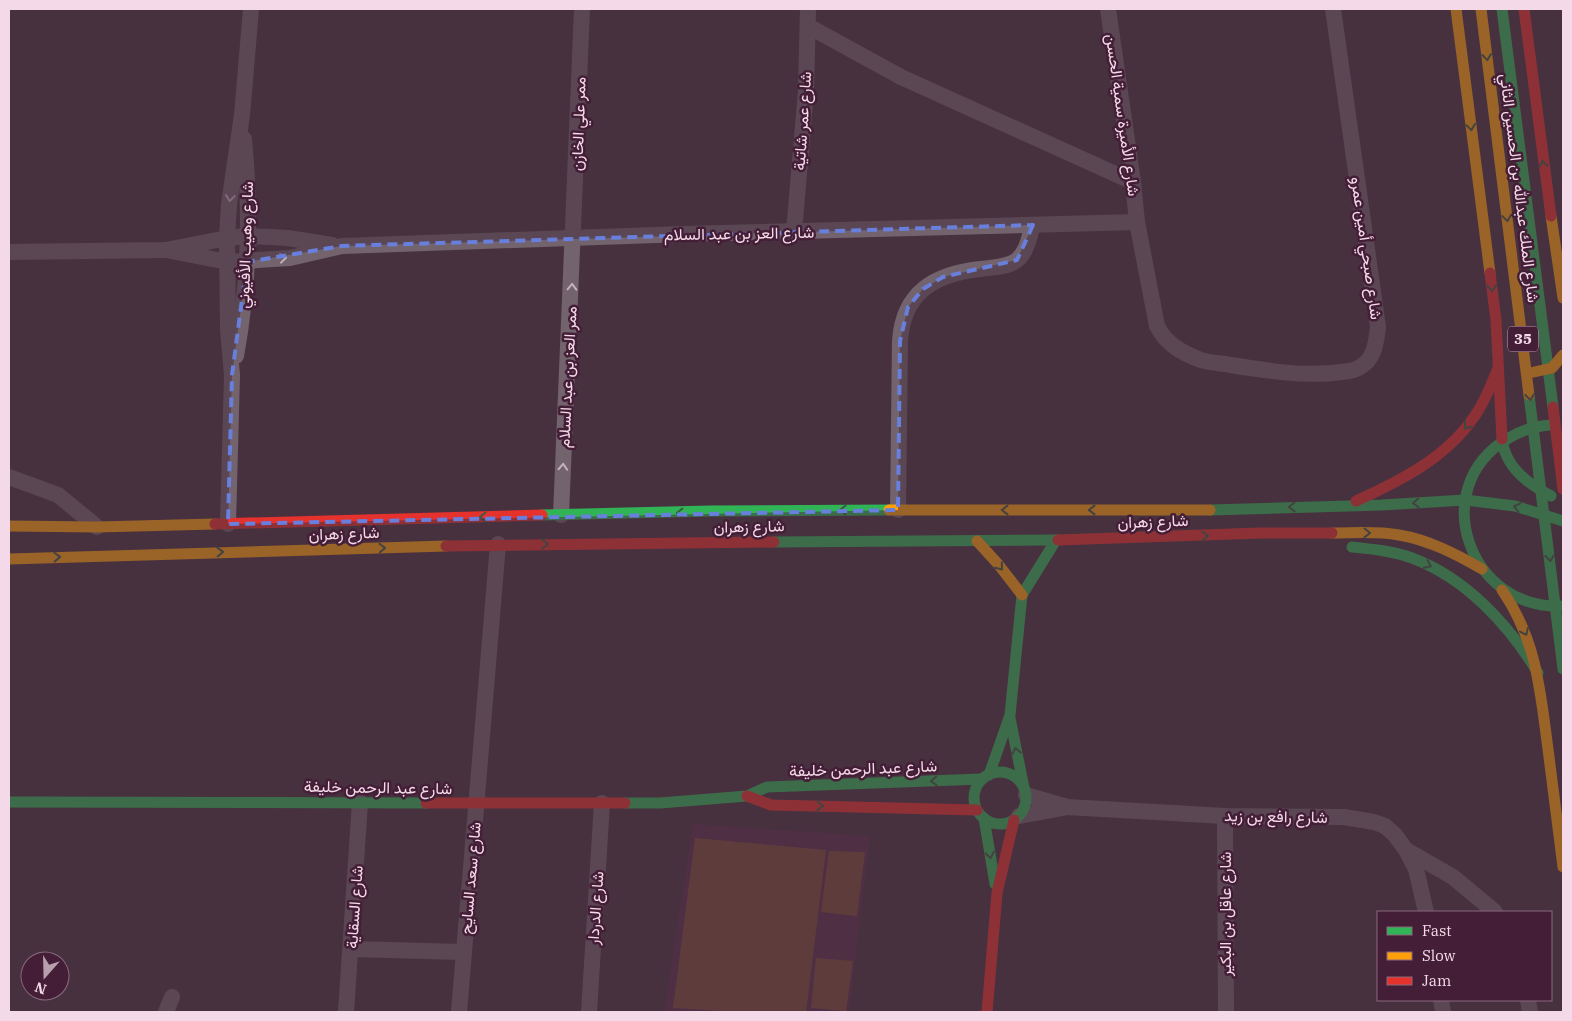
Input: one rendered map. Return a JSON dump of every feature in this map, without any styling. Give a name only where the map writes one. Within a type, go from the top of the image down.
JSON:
[{"type":"main road","points":[[1456,9],[1496,320],[1498,352],[1507,367],[1502,442],[1506,455],[1524,480],[1563,501]]},
{"type":"main road","name":"شارع الملك عبدالله بن الحسين الثاني","points":[[1481,9],[1563,669]]},
{"type":"main road","name":"شارع الملك عبدالله بن الحسين الثاني","points":[[1502,9],[1563,489]]},
{"type":"main road","points":[[1524,9],[1545,179],[1563,298]]},
{"type":"main road","points":[[1507,367],[1526,372],[1545,370],[1552,368],[1563,356]]},
{"type":"main road","points":[[1341,507],[1384,489],[1412,474],[1445,450],[1474,418],[1487,394],[1507,367]]},
{"type":"main road","points":[[1563,425],[1532,427],[1519,432],[1493,448],[1468,485],[1465,500],[1466,531],[1471,551],[1482,569],[1502,589],[1513,606],[1528,638],[1538,673],[1563,867]]},
{"type":"main road","name":"شارع زهران","points":[[9,526],[97,527],[794,510],[1158,510],[1341,507],[1465,500],[1504,504],[1542,513],[1563,521]]},
{"type":"main road","name":"شارع زهران","points":[[9,559],[498,544],[884,540],[977,541],[1374,533],[1399,535],[1426,542],[1450,551],[1482,569]]},
{"type":"main road","points":[[1261,534],[1325,544]]},
{"type":"main road","points":[[997,893],[981,814],[974,802],[974,794],[986,777],[1010,715],[1022,595],[1056,540]]},
{"type":"main road","points":[[977,541],[1022,595]]},
{"type":"main road","points":[[1340,546],[1398,554],[1427,564],[1443,573],[1500,621],[1512,634],[1538,673]]},
{"type":"main road","points":[[1502,589],[1532,604],[1563,606]]},
{"type":"main road","points":[[1551,650],[1563,645]]},
{"type":"main road","points":[[1538,673],[1543,660]]},
{"type":"main road","points":[[987,1012],[997,893],[1017,818],[1024,810],[1025,791],[1010,715]]},
{"type":"main road","points":[[986,777],[999,772],[1009,774],[1018,779],[1025,791]]},
{"type":"main road","name":"شارع عبد الرحمن خليفة","points":[[9,802],[660,803],[747,796],[768,787],[986,777]]},
{"type":"main road","name":"شارع عبد الرحمن خليفة","points":[[747,796],[771,805],[981,814]]},
{"type":"main road","points":[[981,814],[991,822],[999,824],[1017,818]]},
{"type":"street","name":"شارع وهيب الأفيوني","points":[[228,524],[232,376],[228,329],[227,238],[232,180],[242,115],[251,9]]},
{"type":"street","name":"ممر علي الخازن","points":[[574,239],[582,9]]},
{"type":"street","name":"شارع عمر شاتية","points":[[794,232],[806,91],[808,9]]},
{"type":"street","name":"شارع الأميرة سمية الحسن","points":[[1108,9],[1137,222]]},
{"type":"street","name":"شارع صبحي أمين عمرو","points":[[1137,222],[1156,326],[1162,337],[1171,345],[1202,360],[1285,372],[1315,374],[1353,370],[1361,367],[1369,359],[1376,346],[1378,327],[1333,9]]},
{"type":"street","points":[[808,26],[901,76],[1133,182]]},
{"type":"street","name":"شارع وهيب الأفيوني","points":[[232,376],[242,325],[247,262],[247,179],[242,115]]},
{"type":"street","name":"شارع العز بن عبد السلام","points":[[9,252],[166,250],[247,236],[288,238],[342,246],[1137,222]]},
{"type":"street","points":[[898,510],[900,340],[902,323],[908,307],[923,289],[943,277],[972,270],[1004,266],[1017,260],[1024,250],[1033,225]]},
{"type":"street","name":"ممر العز بن عبد السلام","points":[[561,515],[574,239]]},
{"type":"street","name":"شارع العز بن عبد السلام","points":[[166,250],[228,262],[247,262],[290,258],[342,246]]},
{"type":"street","points":[[9,477],[58,495],[97,527]]},
{"type":"street","name":"شارع سعد السايح","points":[[459,1012],[498,544]]},
{"type":"street","name":"شارع رافع بن زيد","points":[[1025,791],[1067,807]]},
{"type":"street","name":"شارع السقاية","points":[[346,1012],[360,802]]},
{"type":"street","name":"شارع الدردار","points":[[589,1012],[602,803]]},
{"type":"street","name":"شارع رافع بن زيد","points":[[1017,818],[1067,807],[1225,816],[1344,817],[1361,819],[1386,826],[1406,850],[1416,868],[1426,911]]},
{"type":"street","name":"شارع عاقل بن البكير","points":[[1225,816],[1226,1012]]},
{"type":"street","points":[[1406,850],[1453,877],[1494,911]]},
{"type":"street","points":[[351,949],[463,952]]},
{"type":"street","points":[[166,1012],[172,997]]},
{"type":"highlighted area","points":[[1033,225],[1017,260],[943,277],[923,289],[908,307],[900,341],[898,510],[228,524],[232,375],[247,262],[342,246]]},
{"type":"shaded area","points":[[693,824],[870,836],[849,1012],[664,1012]]},
{"type":"shaded area","points":[[695,838],[826,850],[806,1012],[745,1012],[673,1008]]},
{"type":"shaded area","points":[[829,851],[865,852],[857,916],[821,912]]},
{"type":"shaded area","points":[[816,958],[853,961],[846,1011],[811,1008]]},
{"type":"traffic: fast","points":[[1502,9],[1553,407]]},
{"type":"traffic: fast","points":[[1529,395],[1563,669]]},
{"type":"traffic: fast","points":[[1550,425],[1522,431],[1512,436],[1482,460],[1468,486],[1464,515],[1469,543],[1483,568],[1503,589],[1530,602],[1563,606]]},
{"type":"traffic: fast","points":[[1502,439],[1508,458],[1519,474],[1551,496]]},
{"type":"traffic: fast","points":[[1465,500],[1515,506],[1563,521]]},
{"type":"traffic: fast","points":[[1210,510],[1382,505],[1465,500]]},
{"type":"traffic: fast","points":[[542,515],[710,511],[889,510]]},
{"type":"traffic: fast","points":[[989,775],[1010,715],[1022,595],[1056,540]]},
{"type":"traffic: fast","points":[[774,542],[1058,540]]},
{"type":"traffic: fast","points":[[1352,547],[1412,558],[1450,578],[1468,591],[1500,621],[1538,673]]},
{"type":"traffic: fast","points":[[1010,718],[1024,788]]},
{"type":"traffic: fast","points":[[1000,772],[1010,774],[1018,780],[1024,788],[1026,798],[1024,808],[1018,816],[1010,822],[1000,824],[990,822],[982,816],[976,808],[974,798],[976,788],[982,780],[990,774],[1000,772]]},
{"type":"traffic: fast","points":[[625,803],[660,803],[747,796],[767,787],[982,779]]},
{"type":"traffic: fast","points":[[9,802],[426,803]]},
{"type":"traffic: fast","points":[[984,818],[995,884]]},
{"type":"traffic: slow","points":[[1456,9],[1490,273]]},
{"type":"traffic: slow","points":[[1481,9],[1529,395]]},
{"type":"traffic: slow","points":[[1551,216],[1563,298]]},
{"type":"traffic: slow","points":[[1534,372],[1552,368],[1563,355]]},
{"type":"traffic: slow","points":[[889,510],[1210,510]]},
{"type":"traffic: slow","points":[[9,526],[97,527],[215,524]]},
{"type":"traffic: slow","points":[[1332,533],[1366,532],[1410,537],[1442,548],[1482,569]]},
{"type":"traffic: slow","points":[[977,541],[1022,595]]},
{"type":"traffic: slow","points":[[9,559],[446,546]]},
{"type":"traffic: slow","points":[[1502,590],[1523,628],[1535,666],[1563,867]]},
{"type":"traffic: jam","points":[[1524,9],[1551,216]]},
{"type":"traffic: jam","points":[[1490,273],[1496,320],[1502,439]]},
{"type":"traffic: jam","points":[[1356,501],[1421,467],[1450,445],[1463,432],[1478,411],[1498,368]]},
{"type":"traffic: jam","points":[[1553,407],[1563,489]]},
{"type":"traffic: jam","points":[[215,524],[542,515]]},
{"type":"traffic: jam","points":[[1058,540],[1261,533],[1332,533]]},
{"type":"traffic: jam","points":[[446,546],[774,542]]},
{"type":"traffic: jam","points":[[747,796],[771,805],[977,810]]},
{"type":"traffic: jam","points":[[426,803],[625,803]]},
{"type":"traffic: jam","points":[[987,1012],[997,893],[1014,820]]}]
